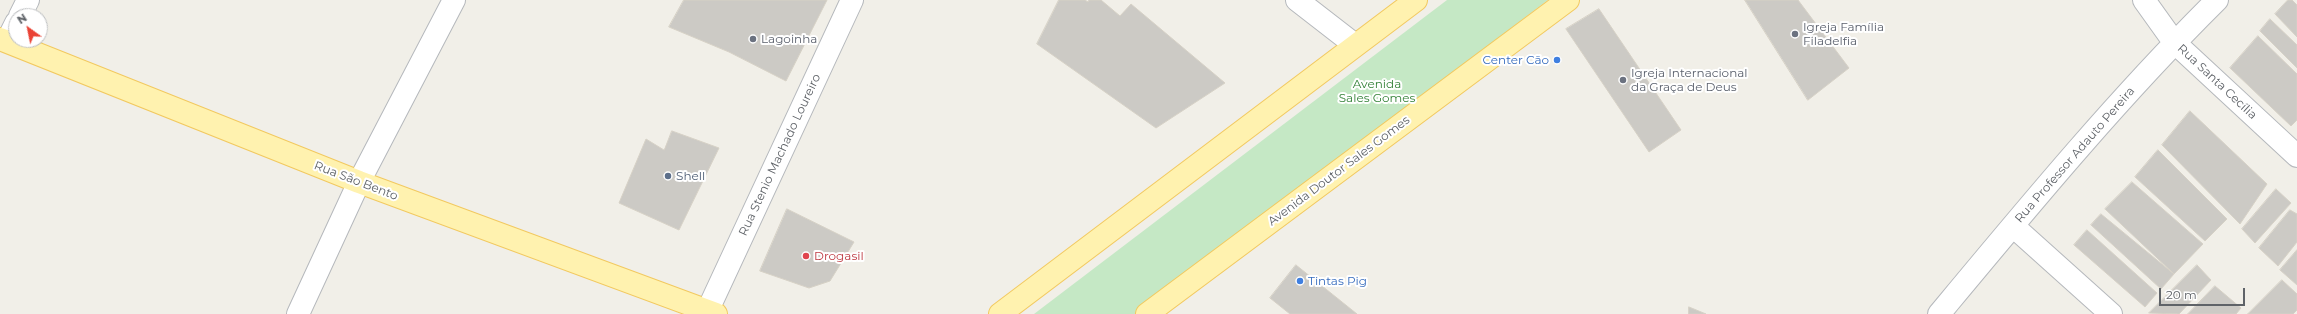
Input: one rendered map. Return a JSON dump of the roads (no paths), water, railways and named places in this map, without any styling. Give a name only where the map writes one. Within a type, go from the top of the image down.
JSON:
[{"type":"main road","points":[[1000,314],[1416,0]]},
{"type":"main road","name":"Avenida Doutor Sales Gomes","points":[[1148,314],[1568,0]]},
{"type":"main road","name":"Rua São Bento","points":[[6,40],[359,182],[710,313]]},
{"type":"street","points":[[298,314],[359,182],[454,0]]},
{"type":"street","name":"Rua Stenio Machado Loureiro","points":[[710,313],[852,0]]},
{"type":"street","points":[[1297,0],[1355,45]]},
{"type":"street","name":"Rua Santa Cecília","points":[[2144,0],[2174,42],[2297,156]]},
{"type":"street","name":"Rua Professor Adauto Pereira","points":[[1940,314],[2013,226],[2174,42],[2217,0]]},
{"type":"street","points":[[2013,226],[2111,314]]},
{"type":"place","name":"Igreja Família Filadelfia","points":[[1795,34]]},
{"type":"place","name":"Lagoinha","points":[[753,39]]},
{"type":"place","name":"Center Cão","points":[[1557,60]]},
{"type":"place","name":"Igreja Internacional da Graça de Deus","points":[[1623,80]]},
{"type":"place","name":"Shell","points":[[668,176]]},
{"type":"place","name":"Drogasil","points":[[806,256]]},
{"type":"place","name":"Tintas Pig","points":[[1300,281]]},
{"type":"park label","name":"Avenida Sales Gomes","points":[[1377,91]]}]
